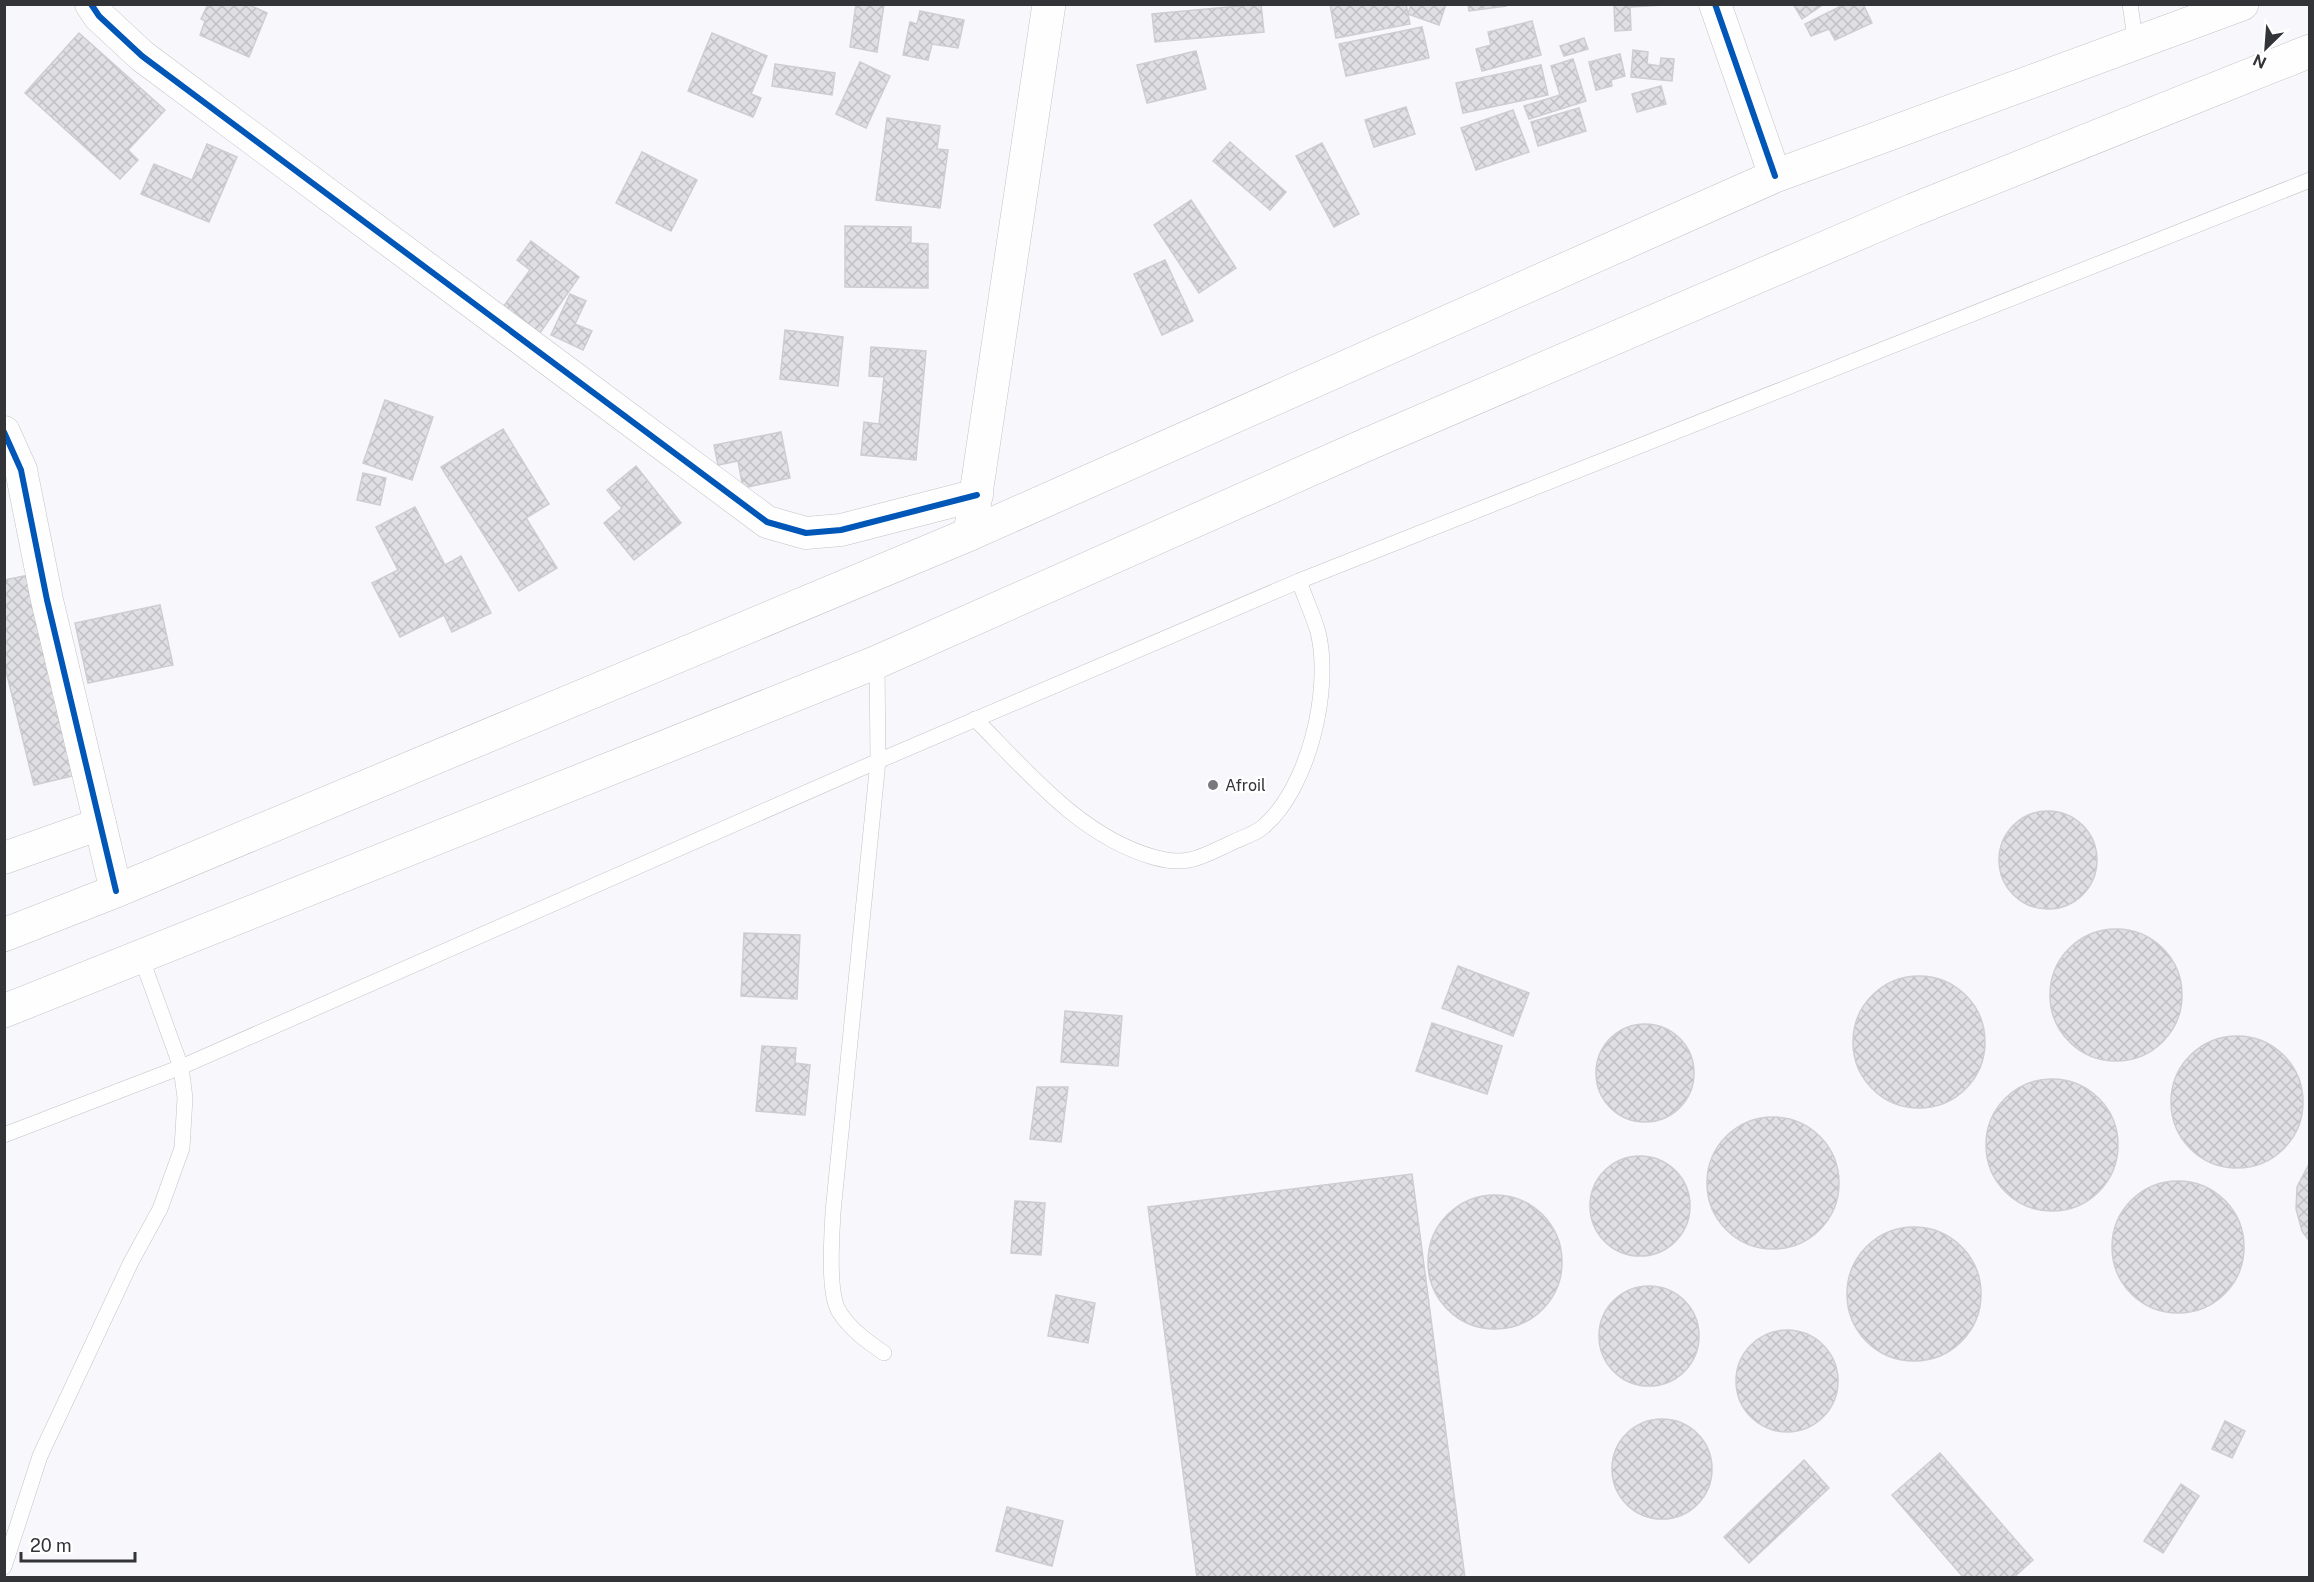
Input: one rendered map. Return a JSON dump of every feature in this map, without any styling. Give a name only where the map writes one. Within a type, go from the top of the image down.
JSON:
[{"type":"main road","points":[[970,534],[1049,4]]},
{"type":"main road","points":[[4,935],[116,891],[970,534],[1775,176],[2136,45],[2242,4]]},
{"type":"main road","points":[[4,1011],[877,662],[1361,447],[1912,210],[2310,51]]},
{"type":"street","points":[[91,4],[99,16],[142,56],[767,522],[806,532],[840,530],[976,495]]},
{"type":"street","points":[[1715,4],[1775,176]]},
{"type":"street","points":[[4,432],[21,470],[47,600],[116,891]]},
{"type":"street","points":[[4,858],[100,824]]},
{"type":"lane","points":[[2130,4],[2136,45]]},
{"type":"lane","points":[[4,1136],[181,1066],[878,761],[1299,581],[2310,180]]},
{"type":"lane","points":[[975,719],[1083,823],[1120,845],[1155,858],[1192,862],[1263,828],[1287,800],[1300,774],[1314,730],[1322,683],[1318,634],[1299,581]]},
{"type":"lane","points":[[877,662],[878,761],[833,1212],[831,1273],[838,1311],[862,1337],[884,1353]]},
{"type":"lane","points":[[4,1567],[39,1456],[131,1262],[160,1209],[182,1148],[185,1098],[181,1066],[141,957]]},
{"type":"building","points":[[208,4],[247,4],[267,13],[249,57],[200,35],[205,21],[201,19]]},
{"type":"building","points":[[856,4],[884,4],[877,52],[850,47]]},
{"type":"building","points":[[1261,4],[1264,32],[1155,42],[1152,14]]},
{"type":"building","points":[[1330,4],[1406,4],[1410,24],[1336,38]]},
{"type":"building","points":[[1411,4],[1446,4],[1439,25],[1408,14]]},
{"type":"building","points":[[1468,4],[1506,4],[1506,6],[1469,11]]},
{"type":"building","points":[[1614,4],[1664,5],[1630,7],[1631,30],[1615,31]]},
{"type":"building","points":[[1793,4],[1824,4],[1802,19]]},
{"type":"building","points":[[1845,4],[1863,4],[1872,23],[1835,40],[1829,29],[1811,36],[1805,24]]},
{"type":"building","points":[[920,11],[964,20],[958,48],[932,44],[928,60],[903,55],[910,22],[917,24]]},
{"type":"building","points":[[1532,21],[1541,55],[1482,71],[1476,49],[1491,45],[1488,32]]},
{"type":"building","points":[[1422,27],[1429,58],[1346,76],[1339,44]]},
{"type":"building","points":[[79,33],[165,110],[128,150],[138,160],[120,179],[25,93]]},
{"type":"building","points":[[712,33],[767,56],[751,94],[761,98],[753,117],[688,91]]},
{"type":"building","points":[[1584,38],[1588,49],[1564,56],[1560,46]]},
{"type":"building","points":[[1633,50],[1648,52],[1647,64],[1660,66],[1661,58],[1674,59],[1672,81],[1631,77]]},
{"type":"building","points":[[1196,51],[1206,89],[1147,103],[1137,65]]},
{"type":"building","points":[[1620,54],[1625,76],[1611,80],[1612,86],[1596,90],[1589,62]]},
{"type":"building","points":[[1573,59],[1586,101],[1529,119],[1524,106],[1560,95],[1551,66]]},
{"type":"building","points":[[860,62],[890,76],[866,128],[836,114]]},
{"type":"building","points":[[775,64],[835,73],[832,95],[772,86]]},
{"type":"building","points":[[1541,65],[1548,95],[1463,113],[1456,83]]},
{"type":"building","points":[[1661,86],[1666,104],[1637,112],[1632,94]]},
{"type":"building","points":[[1406,107],[1415,134],[1374,147],[1365,120]]},
{"type":"building","points":[[1579,108],[1586,131],[1538,146],[1531,122]]},
{"type":"building","points":[[1513,110],[1529,152],[1476,170],[1461,128]]},
{"type":"building","points":[[887,118],[940,126],[937,149],[948,150],[940,208],[876,200]]},
{"type":"building","points":[[1230,142],[1286,192],[1270,210],[1213,161]]},
{"type":"building","points":[[1322,143],[1359,214],[1334,227],[1296,156]]},
{"type":"building","points":[[207,144],[237,157],[209,222],[141,194],[154,164],[192,180]]},
{"type":"building","points":[[642,152],[697,180],[671,231],[616,203]]},
{"type":"building","points":[[1191,200],[1236,268],[1199,293],[1154,225]]},
{"type":"building","points":[[845,226],[911,227],[911,243],[928,244],[928,288],[845,287]]},
{"type":"building","points":[[531,241],[579,277],[540,333],[503,307],[530,270],[517,260]]},
{"type":"building","points":[[1165,260],[1193,321],[1162,335],[1134,274]]},
{"type":"building","points":[[570,294],[586,301],[575,324],[592,331],[583,350],[551,335]]},
{"type":"building","points":[[785,330],[843,337],[838,386],[780,379]]},
{"type":"building","points":[[871,347],[926,351],[916,460],[861,455],[864,422],[879,424],[884,377],[869,376]]},
{"type":"building","points":[[385,400],[433,417],[412,480],[363,463]]},
{"type":"building","points":[[503,429],[549,504],[526,518],[557,568],[519,591],[441,467]]},
{"type":"building","points":[[781,432],[790,478],[743,488],[738,461],[718,465],[714,445]]},
{"type":"building","points":[[636,466],[681,523],[634,560],[604,523],[622,508],[607,490]]},
{"type":"building","points":[[363,473],[386,478],[380,505],[357,500]]},
{"type":"building","points":[[415,507],[445,565],[461,556],[491,613],[452,632],[444,615],[400,637],[372,583],[398,570],[376,527]]},
{"type":"building","points":[[34,574],[81,774],[34,785],[4,663],[4,580]]},
{"type":"building","points":[[160,605],[173,665],[88,683],[75,623]]},
{"type":"building","points":[[2048,811],[2067,815],[2083,825],[2093,841],[2097,860],[2093,879],[2083,895],[2067,905],[2048,909],[2029,905],[2013,895],[2003,879],[1999,860],[2003,841],[2013,825],[2029,815]]},
{"type":"building","points":[[2116,929],[2141,934],[2163,948],[2177,970],[2182,995],[2177,1020],[2163,1042],[2141,1056],[2116,1061],[2091,1056],[2069,1042],[2055,1020],[2050,995],[2055,970],[2069,948],[2091,934]]},
{"type":"building","points":[[744,933],[800,935],[797,999],[741,996]]},
{"type":"building","points":[[1458,966],[1529,993],[1513,1036],[1442,1008]]},
{"type":"building","points":[[1919,976],[1944,981],[1966,995],[1980,1017],[1985,1042],[1980,1067],[1966,1089],[1944,1103],[1919,1108],[1894,1103],[1872,1089],[1858,1067],[1853,1042],[1858,1017],[1872,995],[1894,981]]},
{"type":"building","points":[[1065,1011],[1122,1016],[1118,1066],[1061,1062]]},
{"type":"building","points":[[1432,1023],[1502,1046],[1487,1094],[1416,1071]]},
{"type":"building","points":[[1645,1024],[1664,1028],[1680,1038],[1690,1054],[1694,1073],[1690,1092],[1680,1108],[1664,1118],[1645,1122],[1626,1118],[1610,1108],[1600,1092],[1596,1073],[1600,1054],[1610,1038],[1626,1028]]},
{"type":"building","points":[[2237,1036],[2262,1041],[2284,1055],[2298,1077],[2303,1102],[2298,1127],[2284,1149],[2262,1163],[2237,1168],[2212,1163],[2190,1149],[2176,1127],[2171,1102],[2176,1077],[2190,1055],[2212,1041]]},
{"type":"building","points":[[762,1046],[796,1048],[795,1063],[810,1065],[805,1115],[756,1111]]},
{"type":"building","points":[[2052,1079],[2077,1084],[2099,1098],[2113,1120],[2118,1145],[2113,1170],[2099,1192],[2077,1206],[2052,1211],[2027,1206],[2005,1192],[1991,1170],[1986,1145],[1991,1120],[2005,1098],[2027,1084]]},
{"type":"building","points":[[1037,1087],[1068,1087],[1061,1142],[1030,1139]]},
{"type":"building","points":[[1773,1117],[1798,1122],[1820,1136],[1834,1158],[1839,1183],[1834,1208],[1820,1230],[1798,1244],[1773,1249],[1748,1244],[1726,1230],[1712,1208],[1707,1183],[1712,1158],[1726,1136],[1748,1122]]},
{"type":"building","points":[[1640,1156],[1668,1164],[1682,1178],[1690,1206],[1682,1234],[1668,1248],[1640,1256],[1612,1248],[1598,1234],[1590,1206],[1598,1178],[1612,1164]]},
{"type":"building","points":[[2310,1162],[2310,1242],[2302,1231],[2296,1209],[2297,1187]]},
{"type":"building","points":[[1412,1174],[1465,1578],[1197,1578],[1148,1207]]},
{"type":"building","points":[[2178,1181],[2203,1186],[2225,1200],[2239,1222],[2244,1247],[2239,1272],[2225,1294],[2203,1308],[2178,1313],[2153,1308],[2131,1294],[2117,1272],[2112,1247],[2117,1222],[2131,1200],[2153,1186]]},
{"type":"building","points":[[1495,1195],[1521,1200],[1543,1214],[1557,1236],[1562,1262],[1557,1288],[1543,1310],[1521,1324],[1495,1329],[1469,1324],[1447,1310],[1433,1288],[1428,1262],[1433,1236],[1447,1214],[1469,1200]]},
{"type":"building","points":[[1015,1201],[1045,1203],[1041,1255],[1011,1253]]},
{"type":"building","points":[[1914,1227],[1940,1232],[1962,1246],[1976,1268],[1981,1294],[1976,1320],[1962,1342],[1940,1356],[1914,1361],[1888,1356],[1866,1342],[1852,1320],[1847,1294],[1852,1268],[1866,1246],[1888,1232]]},
{"type":"building","points":[[1649,1286],[1668,1290],[1684,1301],[1695,1317],[1699,1336],[1695,1355],[1684,1371],[1668,1382],[1649,1386],[1630,1382],[1614,1371],[1603,1355],[1599,1336],[1603,1317],[1614,1301],[1630,1290]]},
{"type":"building","points":[[1056,1295],[1095,1303],[1088,1343],[1048,1336]]},
{"type":"building","points":[[1787,1330],[1806,1334],[1823,1345],[1834,1362],[1838,1381],[1834,1400],[1823,1417],[1806,1428],[1787,1432],[1768,1428],[1751,1417],[1740,1400],[1736,1381],[1740,1362],[1751,1345],[1768,1334]]},
{"type":"building","points":[[1662,1419],[1681,1423],[1698,1433],[1708,1450],[1712,1469],[1708,1488],[1698,1505],[1681,1515],[1662,1519],[1643,1515],[1626,1505],[1616,1488],[1612,1469],[1616,1450],[1626,1433],[1643,1423]]},
{"type":"building","points":[[2225,1421],[2245,1431],[2232,1458],[2212,1449]]},
{"type":"building","points":[[1940,1453],[2033,1560],[2013,1578],[1964,1578],[1892,1495]]},
{"type":"building","points":[[1804,1460],[1829,1488],[1749,1563],[1724,1537]]},
{"type":"building","points":[[2181,1484],[2199,1496],[2163,1553],[2144,1541]]},
{"type":"building","points":[[1007,1507],[1063,1521],[1052,1566],[996,1551]]},
{"type":"cycle path","points":[[91,4],[99,16],[142,56],[767,522],[806,533],[841,530],[977,495]]},
{"type":"cycle path","points":[[1715,4],[1775,176]]},
{"type":"cycle path","points":[[4,432],[21,470],[47,600],[116,891]]},
{"type":"place","name":"Afroil","points":[[1213,785]]}]
